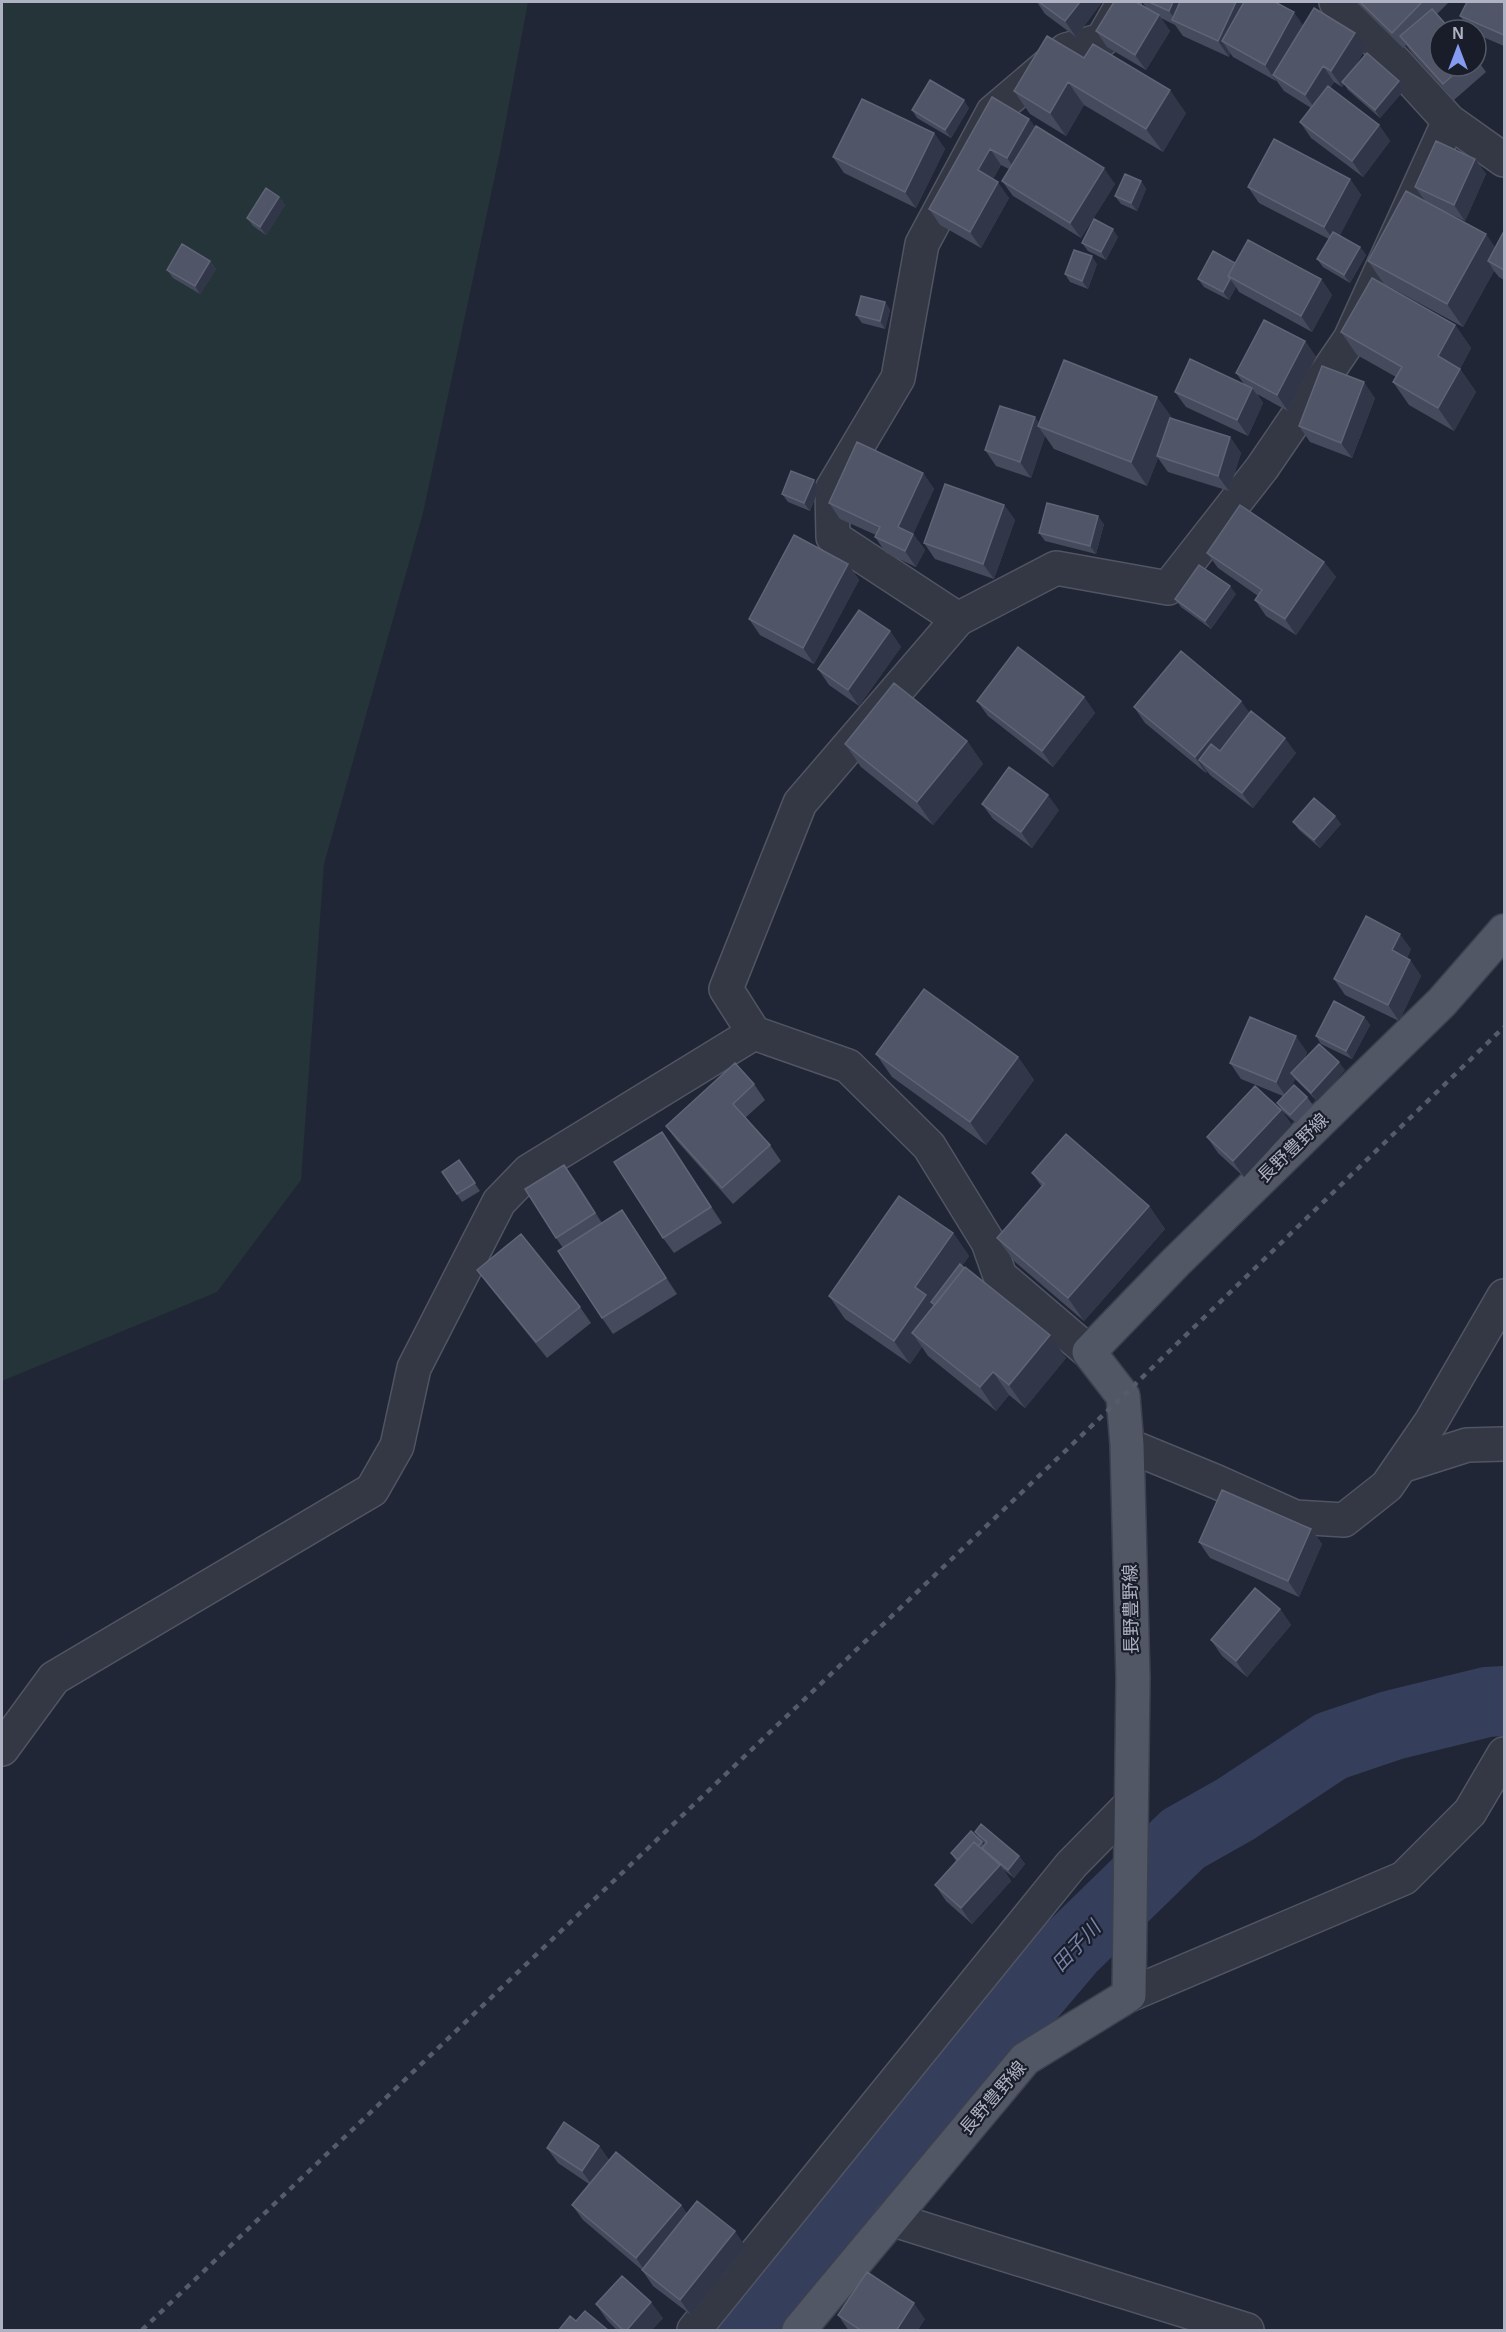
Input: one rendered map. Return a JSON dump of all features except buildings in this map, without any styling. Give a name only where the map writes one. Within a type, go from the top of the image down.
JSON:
[{"type":"main road","name":"長野豊野線","points":[[799,2331],[1024,2059],[1129,1995],[1133,1678],[1127,1445],[1123,1396],[1089,1352],[1176,1262],[1442,1002],[1504,931]]},
{"type":"street","points":[[958,620],[833,537],[832,489],[898,378],[922,244],[993,112],[1066,50],[1102,40],[1125,2]]},
{"type":"street","points":[[1336,2],[1354,17],[1449,121],[1504,160]]},
{"type":"street","points":[[1089,1352],[1000,1276],[988,1242],[929,1146],[848,1066],[754,1033],[726,989],[800,803],[958,620],[1056,568],[1168,588],[1262,468],[1350,339],[1449,121]]},
{"type":"street","points":[[2,1749],[54,1678],[372,1490],[397,1446],[414,1368],[428,1346],[500,1202],[529,1171],[754,1033]]},
{"type":"street","points":[[1127,1445],[1295,1517],[1344,1521],[1387,1486],[1431,1422],[1504,1296]]},
{"type":"street","points":[[1401,1466],[1467,1445],[1504,1444]]},
{"type":"street","points":[[1129,1995],[1404,1878],[1470,1812],[1504,1754]]},
{"type":"street","points":[[694,2331],[1071,1865],[1130,1818]]},
{"type":"street","points":[[891,2219],[1247,2331]]},
{"type":"shaded area","points":[[2,2],[528,2],[500,152],[423,513],[324,864],[301,1180],[217,1292],[2,1381]]},
{"type":"waterway","name":"田子川","points":[[747,2330],[1070,1949],[1183,1839],[1236,1809],[1331,1746],[1393,1725],[1487,1702],[1504,1701]]},
{"type":"railway","points":[[142,2330],[1123,1396],[1504,1027]]}]
